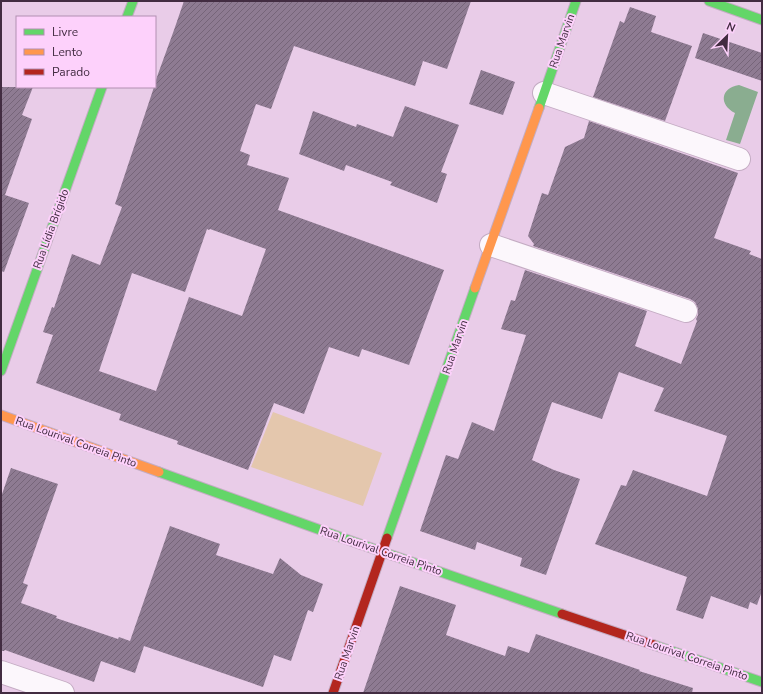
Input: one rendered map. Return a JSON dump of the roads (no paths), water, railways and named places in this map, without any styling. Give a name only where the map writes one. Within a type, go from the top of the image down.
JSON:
[{"type":"street","points":[[127,16],[132,1]]},
{"type":"street","name":"Rua Marvin","points":[[333,693],[576,1]]},
{"type":"street","points":[[708,1],[762,20]]},
{"type":"street","name":"Rua Lídia Brígido","points":[[1,371],[102,88]]},
{"type":"street","points":[[544,93],[739,158]]},
{"type":"street","points":[[491,245],[686,311]]},
{"type":"street","name":"Rua Lourival Correia Pìnto","points":[[1,415],[383,552],[762,682]]},
{"type":"street","points":[[1,672],[63,693]]}]
